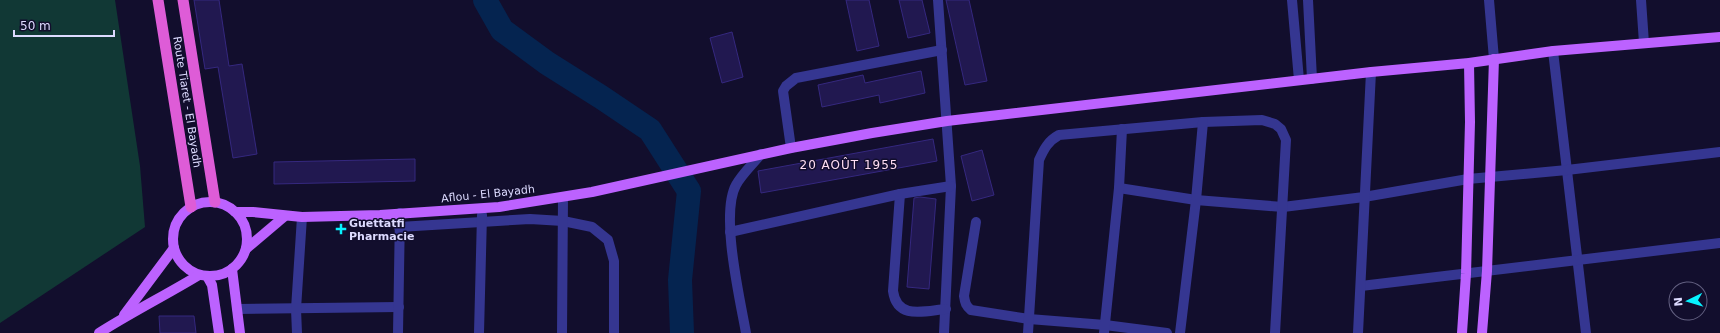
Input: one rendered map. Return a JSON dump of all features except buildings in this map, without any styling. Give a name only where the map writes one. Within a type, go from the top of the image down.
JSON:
[{"type":"highway","name":"Route Tiaret - El Bayadh","points":[[158,0],[191,207]]},
{"type":"highway","name":"Route Tiaret - El Bayadh","points":[[183,0],[215,202]]},
{"type":"main road","name":"Aflou - El Bayadh","points":[[235,212],[253,212],[302,217],[400,214],[482,208],[592,192],[791,148],[947,121],[1371,72],[1469,63],[1553,51],[1720,37]]},
{"type":"main road","points":[[1482,333],[1487,271],[1494,59]]},
{"type":"main road","points":[[1462,333],[1466,274],[1470,88],[1469,63]]},
{"type":"main road","points":[[99,333],[122,318],[203,275],[221,275],[232,269],[243,257],[246,249],[247,236],[243,223],[235,212],[226,205],[215,202],[202,203],[191,207],[176,225],[173,236],[174,248],[183,265],[203,275],[212,285],[219,333]]},
{"type":"main road","points":[[246,249],[285,216]]},
{"type":"main road","points":[[122,318],[174,248]]},
{"type":"main road","points":[[232,269],[240,333]]},
{"type":"street","points":[[938,0],[951,186],[944,333]]},
{"type":"street","points":[[1292,0],[1299,80]]},
{"type":"street","points":[[1308,0],[1312,79]]},
{"type":"street","points":[[1489,0],[1494,59]]},
{"type":"street","points":[[1641,0],[1644,43]]},
{"type":"street","points":[[791,148],[783,91],[786,86],[796,78],[942,50]]},
{"type":"street","points":[[1553,51],[1586,333]]},
{"type":"street","points":[[1358,333],[1371,72]]},
{"type":"street","points":[[1028,333],[1040,160],[1044,149],[1054,138],[1059,136],[1122,129],[1203,122],[1262,120],[1275,124],[1281,129],[1286,140],[1275,333]]},
{"type":"street","points":[[1180,333],[1196,200],[1203,122]]},
{"type":"street","points":[[1105,329],[1119,188],[1122,129]]},
{"type":"street","points":[[1119,188],[1196,200],[1283,207],[1364,197],[1468,179],[1567,170],[1720,152]]},
{"type":"street","points":[[746,333],[730,232],[730,204],[736,185],[761,154]]},
{"type":"street","points":[[730,232],[900,194],[951,186]]},
{"type":"street","points":[[900,194],[893,291],[894,299],[905,311],[916,312],[946,309]]},
{"type":"street","points":[[562,333],[563,197]]},
{"type":"street","points":[[479,333],[482,208]]},
{"type":"street","points":[[398,333],[400,214]]},
{"type":"street","points":[[297,333],[296,309],[302,217]]},
{"type":"street","points":[[399,226],[530,219],[563,221],[592,226],[608,240],[614,261],[614,333]]},
{"type":"street","points":[[976,222],[964,296],[964,301],[967,307],[976,312],[1105,329],[1167,333]]},
{"type":"street","points":[[1361,286],[1720,243]]},
{"type":"street","points":[[237,309],[399,307]]},
{"type":"green space","points":[[0,0],[115,0],[140,166],[145,227],[0,323]]},
{"type":"waterway","points":[[485,0],[502,30],[547,63],[650,130],[689,191],[680,280],[682,333]]},
{"type":"place","name":"Guettatfi Pharmacie","points":[[341,229]]},
{"type":"district","name":"20 AOÛT 1955","points":[[849,165]]}]
